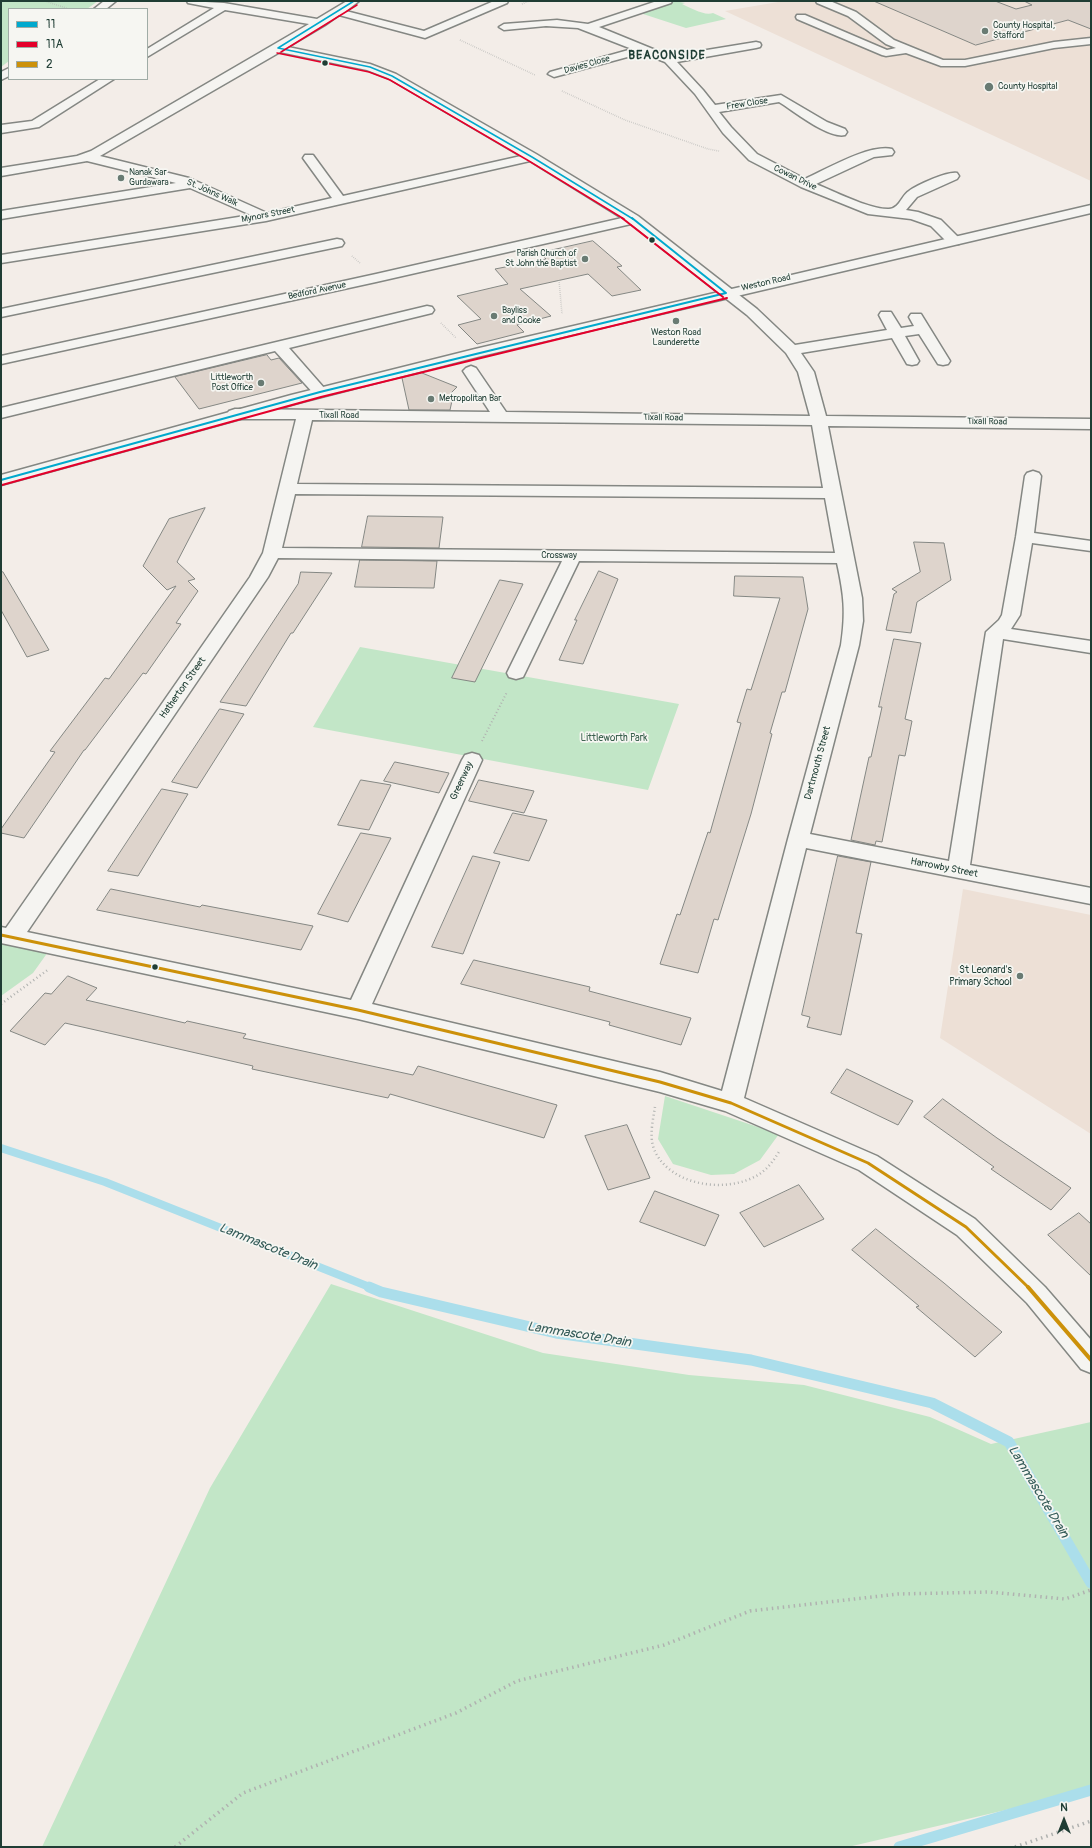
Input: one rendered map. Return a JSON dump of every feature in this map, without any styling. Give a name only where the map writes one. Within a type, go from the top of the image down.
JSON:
[{"type":"main road","points":[[100,8],[111,1]]},
{"type":"main road","points":[[192,1],[321,23]]},
{"type":"main road","points":[[1,171],[87,157],[106,149],[321,23],[354,1]]},
{"type":"main road","points":[[339,12],[425,35],[503,1]]},
{"type":"main road","points":[[589,27],[667,1]]},
{"type":"main road","points":[[821,1],[852,14],[890,42],[941,63],[965,63],[1054,44],[1091,41]]},
{"type":"main road","points":[[148,53],[224,6]]},
{"type":"main road","points":[[801,17],[886,53],[910,50]]},
{"type":"main road","name":"Cowan Drive","points":[[504,27],[555,23],[578,24],[589,27],[669,60],[699,92],[727,130],[753,157],[805,184],[872,211],[912,215],[936,222],[954,241]]},
{"type":"main road","points":[[669,60],[756,45]]},
{"type":"main road","name":"Dartmouth Street","points":[[278,48],[383,71],[532,157],[633,219],[752,312],[792,350],[806,372],[819,420],[853,598],[854,621],[850,645],[798,839],[731,1103]]},
{"type":"main road","name":"Davies Close","points":[[554,74],[644,49]]},
{"type":"main road","points":[[1,129],[35,124],[106,80]]},
{"type":"main road","name":"Frew Close","points":[[712,109],[781,98],[823,125],[841,132]]},
{"type":"main road","points":[[805,184],[872,153],[888,152]]},
{"type":"main road","name":"St. Johns Walk","points":[[87,157],[185,181],[266,216]]},
{"type":"main road","name":"Mynors Street","points":[[1,259],[266,216],[340,201],[532,157]]},
{"type":"main road","points":[[308,158],[340,201]]},
{"type":"main road","points":[[892,214],[904,206],[912,194],[953,176]]},
{"type":"main road","points":[[1,215],[192,184]]},
{"type":"main road","name":"Weston Road","points":[[1,480],[235,414],[554,333],[726,292],[1091,209]]},
{"type":"main road","name":"Bedford Avenue","points":[[1,360],[424,271],[633,219]]},
{"type":"main road","points":[[1,313],[338,243]]},
{"type":"main road","points":[[1,413],[427,310]]},
{"type":"main road","points":[[886,315],[912,361]]},
{"type":"main road","points":[[916,316],[942,361]]},
{"type":"main road","points":[[792,350],[924,329]]},
{"type":"main road","points":[[279,346],[320,392]]},
{"type":"main road","points":[[471,371],[500,416]]},
{"type":"main road","name":"Tixall Road","points":[[235,414],[1091,424]]},
{"type":"main road","name":"Hatherton Street","points":[[6,936],[259,577],[272,553],[305,416]]},
{"type":"main road","points":[[958,871],[995,632],[1006,623],[1011,615],[1025,537],[1033,476]]},
{"type":"main road","points":[[288,489],[832,493]]},
{"type":"main road","points":[[1025,537],[1091,546]]},
{"type":"main road","name":"Crossway","points":[[272,553],[845,558]]},
{"type":"main road","points":[[516,673],[573,556]]},
{"type":"main road","points":[[995,632],[1091,647]]},
{"type":"main road","name":"Greenway","points":[[358,1010],[472,760]]},
{"type":"main road","name":"Harrowby Street","points":[[798,839],[1091,896]]},
{"type":"main road","points":[[6,936],[64,950],[358,1010],[660,1082],[731,1103],[868,1163],[966,1227],[1036,1295],[1091,1360]]},
{"type":"path","points":[[45,1],[66,8]]},
{"type":"path","points":[[425,35],[457,38],[536,75]]},
{"type":"path","points":[[559,89],[633,123],[708,149],[753,157]]},
{"type":"path","points":[[554,333],[562,312],[559,280]]},
{"type":"path","name":"Greenway","points":[[472,760],[516,673]]},
{"type":"path","points":[[1,1004],[44,974],[64,950]]},
{"type":"path","points":[[660,1082],[652,1127],[654,1149],[661,1164],[681,1178],[705,1184],[727,1185],[752,1178],[772,1163],[793,1129]]},
{"type":"path","points":[[175,1847],[243,1793],[456,1713],[517,1681],[664,1645],[750,1611],[898,1594],[989,1592],[1065,1599],[1091,1590]]},
{"type":"path","points":[[1015,1847],[1091,1821]]},
{"type":"shaded area","name":"County Hospital","points":[[784,1],[1091,1],[1091,181],[725,11]]},
{"type":"shaded area","name":"St Leonard's Primary School","points":[[963,889],[1091,915],[1091,1134],[940,1038]]},
{"type":"green space","points":[[1,1],[98,1],[88,8],[8,8],[8,62],[1,67]]},
{"type":"green space","points":[[675,1],[685,3],[682,4],[698,11],[709,14],[713,13],[726,19],[686,28],[640,13]]},
{"type":"green space","name":"Littleworth Park","points":[[360,647],[679,704],[648,790],[313,727]]},
{"type":"green space","points":[[1,942],[48,952],[33,973],[1,996]]},
{"type":"green space","points":[[665,1096],[779,1134],[760,1160],[734,1174],[711,1175],[673,1164],[658,1139]]},
{"type":"green space","points":[[331,1284],[543,1353],[689,1375],[804,1385],[930,1417],[991,1444],[1091,1422],[1091,1790],[848,1847],[42,1847],[210,1488]]},
{"type":"building","name":"County Hospital, Stafford","points":[[874,1],[995,1],[1016,9],[1032,5],[1024,1],[1091,1],[1091,29],[1068,20],[976,45]]},
{"type":"building","points":[[593,241],[622,266],[617,267],[641,290],[612,296],[588,274],[520,289],[551,316],[517,325],[524,332],[477,344],[458,325],[481,319],[457,296],[508,284],[495,269],[546,259],[540,253]]},
{"type":"building","points":[[267,355],[271,360],[279,358],[302,383],[199,409],[175,377]]},
{"type":"building","name":"Metropolitan Bar","points":[[422,373],[457,387],[450,394],[453,396],[450,410],[409,410],[402,378]]},
{"type":"building","points":[[205,508],[177,562],[195,579],[188,581],[198,591],[176,623],[181,624],[146,674],[143,673],[84,750],[24,838],[1,833],[1,829],[55,752],[50,751],[105,678],[109,679],[176,586],[167,590],[143,566],[169,519]]},
{"type":"building","points":[[368,516],[443,517],[439,548],[362,547]]},
{"type":"building","points":[[914,542],[944,543],[951,580],[917,602],[911,633],[886,630],[894,594],[897,592],[892,589],[920,572]]},
{"type":"building","points":[[360,560],[437,561],[434,588],[355,587]]},
{"type":"building","points":[[599,571],[618,579],[583,664],[559,660],[577,620],[575,620]]},
{"type":"building","points":[[3,572],[49,650],[27,657],[1,610],[1,573]]},
{"type":"building","points":[[301,572],[332,573],[293,633],[291,633],[246,706],[220,702],[298,584]]},
{"type":"building","points":[[735,576],[803,577],[808,609],[785,692],[782,692],[770,733],[772,734],[751,814],[718,920],[714,919],[698,973],[660,964],[677,914],[680,915],[708,832],[710,833],[741,723],[737,722],[747,689],[751,690],[780,598],[734,596]]},
{"type":"building","points":[[500,580],[523,584],[475,682],[452,678]]},
{"type":"building","points":[[894,639],[921,643],[905,719],[912,721],[905,756],[899,755],[882,842],[876,841],[875,845],[851,840],[869,757],[871,757],[882,707],[879,707]]},
{"type":"building","points":[[220,709],[244,714],[197,788],[172,782]]},
{"type":"building","points":[[395,762],[449,773],[439,793],[384,781]]},
{"type":"building","points":[[361,780],[391,785],[369,830],[338,825]]},
{"type":"building","points":[[479,780],[534,791],[524,813],[469,801]]},
{"type":"building","points":[[162,789],[188,794],[138,876],[108,871]]},
{"type":"building","points":[[513,813],[547,820],[529,861],[494,853]]},
{"type":"building","points":[[361,833],[391,838],[348,922],[318,914]]},
{"type":"building","points":[[473,856],[500,862],[463,954],[432,947]]},
{"type":"building","points":[[838,856],[871,862],[856,933],[862,934],[841,1035],[807,1027],[810,1017],[802,1015]]},
{"type":"building","points":[[111,889],[200,907],[202,905],[313,926],[301,950],[97,910]]},
{"type":"building","points":[[474,960],[590,987],[589,991],[691,1018],[681,1045],[609,1025],[610,1022],[461,984]]},
{"type":"building","points":[[68,976],[97,988],[86,1000],[185,1023],[187,1021],[246,1034],[243,1038],[413,1075],[418,1066],[557,1105],[544,1138],[390,1094],[388,1098],[252,1069],[253,1066],[65,1023],[45,1045],[10,1031],[45,993],[51,994]]},
{"type":"building","points":[[847,1069],[913,1101],[898,1125],[831,1093]]},
{"type":"building","points":[[943,1099],[1071,1188],[1051,1210],[991,1169],[994,1167],[924,1117]]},
{"type":"building","points":[[627,1125],[650,1178],[608,1190],[585,1136]]},
{"type":"building","points":[[799,1185],[824,1219],[764,1247],[740,1213]]},
{"type":"building","points":[[655,1191],[719,1215],[705,1246],[640,1222]]},
{"type":"building","points":[[1079,1213],[1091,1224],[1091,1276],[1048,1235]]},
{"type":"building","points":[[876,1229],[944,1283],[1002,1332],[975,1357],[916,1307],[919,1306],[852,1250]]},
{"type":"waterway","name":"Lammascote Drain","points":[[1,1148],[105,1182],[372,1288]]},
{"type":"waterway","name":"Lammascote Drain","points":[[369,1287],[381,1292],[556,1333],[751,1360],[932,1403],[1009,1442],[1091,1583]]},
{"type":"waterway","name":"Lammascote Drain","points":[[899,1847],[1091,1790]]},
{"type":"transit line","name":"11","points":[[278,48],[354,1]]},
{"type":"transit line","name":"11A","points":[[281,52],[357,5]]},
{"type":"transit line","name":"11","points":[[278,48],[370,67],[392,76],[532,157],[633,219],[726,293]]},
{"type":"transit line","name":"11A","points":[[277,53],[369,72],[390,80],[529,161],[630,223],[723,297]]},
{"type":"transit line","name":"11","points":[[1,480],[320,392],[726,293]]},
{"type":"transit line","name":"11A","points":[[2,485],[321,397],[727,298]]},
{"type":"transit line","name":"2","points":[[1,935],[358,1010],[660,1082],[731,1103],[868,1163],[966,1227],[1036,1295],[1091,1360]]},
{"type":"place","name":"County Hospital, Stafford","points":[[985,31]]},
{"type":"place","name":"County Hospital","points":[[989,87]]},
{"type":"place","name":"Nanak Sar Gurdawara","points":[[121,178]]},
{"type":"place","name":"Parish Church of St John the Baptist","points":[[585,259]]},
{"type":"place","name":"Bayliss and Cooke","points":[[494,316]]},
{"type":"place","name":"Weston Road Launderette","points":[[676,321]]},
{"type":"place","name":"Littleworth Post Office","points":[[261,383]]},
{"type":"place","name":"Metropolitan Bar","points":[[431,399]]},
{"type":"place","name":"St Leonard's Primary School","points":[[1020,976]]},
{"type":"district","name":"BEACONSIDE","points":[[667,56]]}]
